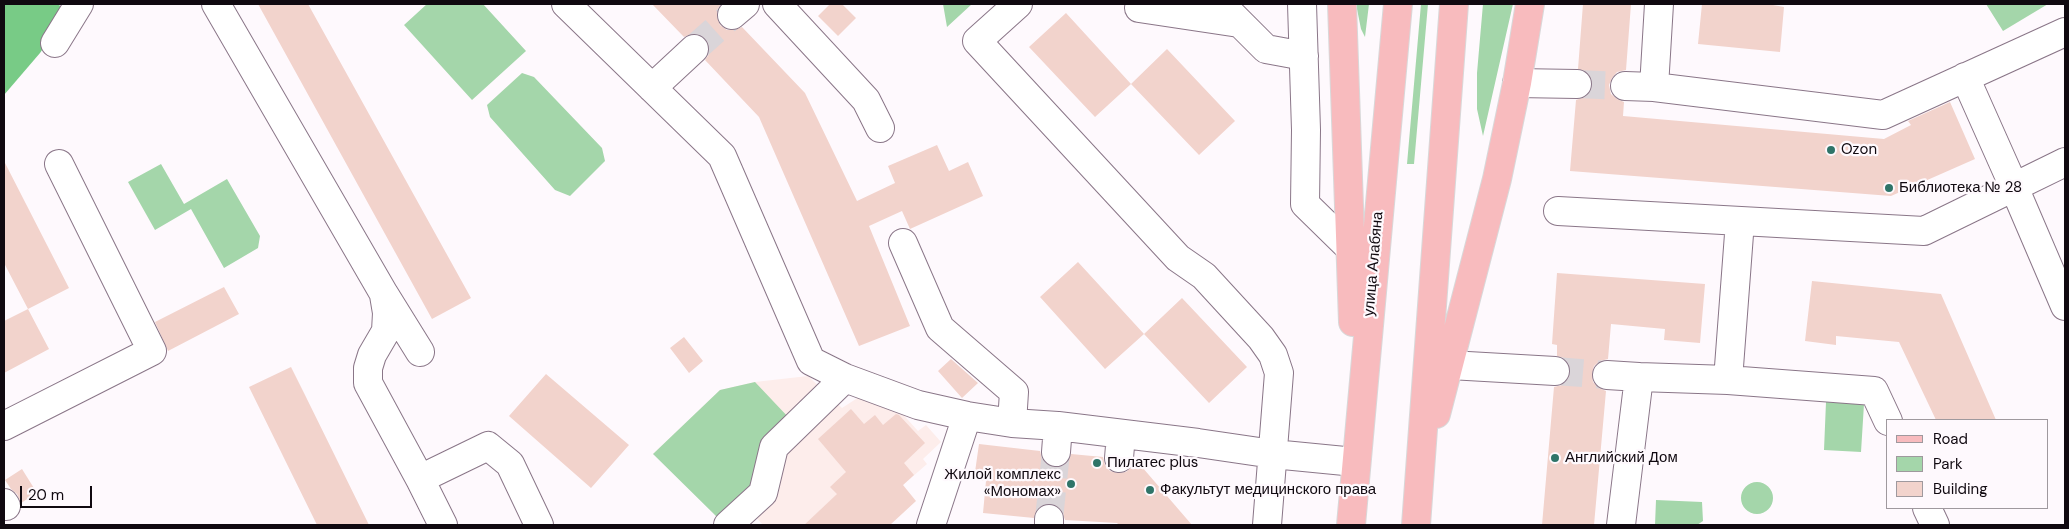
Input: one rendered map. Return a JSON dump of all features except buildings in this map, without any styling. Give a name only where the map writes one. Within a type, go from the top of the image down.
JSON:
[{"type":"main road","points":[[1342,4],[1351,248],[1355,462]]},
{"type":"main road","name":"улица Алабяна","points":[[1351,525],[1355,462],[1398,4]]},
{"type":"main road","points":[[1416,525],[1454,4]]},
{"type":"main road","points":[[1420,474],[1497,179],[1517,83],[1530,4]]},
{"type":"lane","points":[[55,43],[79,4]]},
{"type":"lane","points":[[216,4],[384,294],[420,352]]},
{"type":"lane","points":[[566,4],[722,156],[811,361],[845,378],[918,405],[967,416],[1012,423],[1057,439],[1120,446],[1273,454],[1355,462]]},
{"type":"lane","points":[[777,4],[866,100],[880,128]]},
{"type":"lane","points":[[1018,4],[977,41],[1178,258],[1204,276],[1260,338],[1273,356],[1279,373],[1267,525]]},
{"type":"lane","points":[[1302,4],[1305,204],[1351,248]]},
{"type":"lane","points":[[1654,86],[1659,4]]},
{"type":"lane","points":[[1139,8],[1230,14],[1266,49],[1304,56]]},
{"type":"lane","points":[[1625,86],[1654,86],[1883,115],[2065,32]]},
{"type":"lane","points":[[652,88],[694,49]]},
{"type":"lane","points":[[1965,78],[2065,306]]},
{"type":"lane","points":[[1517,83],[1577,84]]},
{"type":"lane","points":[[1558,211],[1924,231],[2065,162]]},
{"type":"lane","points":[[4,426],[152,351],[59,164]]},
{"type":"lane","points":[[1728,380],[1740,221]]},
{"type":"lane","points":[[903,244],[940,328],[1014,392],[1012,423]]},
{"type":"lane","points":[[384,294],[387,312],[386,331],[372,355],[368,368],[368,383],[420,478],[443,525]]},
{"type":"lane","points":[[1450,365],[1555,371]]},
{"type":"lane","points":[[1607,375],[1728,380],[1874,391],[1887,419]]},
{"type":"lane","points":[[1622,525],[1639,377]]},
{"type":"lane","points":[[728,525],[763,493],[774,447],[845,378]]},
{"type":"lane","points":[[931,525],[967,416]]},
{"type":"lane","points":[[420,478],[488,446],[510,464],[539,525]]},
{"type":"lane","points":[[1927,509],[1935,525]]},
{"type":"shaded area","points":[[808,376],[842,408],[859,397],[898,409],[918,431],[926,425],[941,442],[923,459],[927,464],[903,485],[886,464],[853,480],[804,525],[763,525],[739,499],[653,454],[720,390],[755,382]]},
{"type":"green space","points":[[4,4],[57,4],[64,8],[63,20],[40,53],[4,95]]},
{"type":"green space","points":[[427,4],[483,4],[526,51],[472,100],[404,25]]},
{"type":"green space","points":[[943,4],[972,4],[947,27]]},
{"type":"green space","points":[[1356,4],[1369,4],[1365,37],[1361,29]]},
{"type":"green space","points":[[1421,4],[1428,4],[1414,164],[1407,164]]},
{"type":"green space","points":[[1483,4],[1513,4],[1483,136],[1477,109],[1477,73]]},
{"type":"green space","points":[[1986,4],[2048,4],[2003,31]]},
{"type":"green space","points":[[522,73],[534,77],[602,148],[605,161],[570,196],[555,190],[490,117],[487,105]]},
{"type":"green space","points":[[161,164],[184,204],[227,179],[260,236],[258,248],[224,268],[191,209],[155,230],[128,182]]},
{"type":"green space","points":[[755,382],[790,419],[758,477],[739,499],[717,517],[653,454],[720,390]]},
{"type":"green space","points":[[1826,402],[1864,404],[1861,452],[1824,450]]},
{"type":"green space","points":[[1757,482],[1763,483],[1768,487],[1772,492],[1772,504],[1768,509],[1763,513],[1757,514],[1751,513],[1746,509],[1742,504],[1741,498],[1742,492],[1746,487],[1751,483]]},
{"type":"green space","points":[[1656,500],[1702,502],[1703,521],[1697,525],[1655,525]]},
{"type":"tunnel","points":[[694,49],[732,15]]},
{"type":"tunnel","points":[[1577,84],[1625,86]]},
{"type":"tunnel","points":[[1555,371],[1607,375]]},
{"type":"tunnel","points":[[1049,519],[1056,452]]},
{"type":"place","name":"Ozon","points":[[1831,150]]},
{"type":"place","name":"Библиотека № 28","points":[[1889,188]]},
{"type":"place","name":"Английский Дом","points":[[1555,458]]},
{"type":"place","name":"Пилатес plus","points":[[1097,463]]},
{"type":"place","name":"Жилой комплекс «Мономах»","points":[[1071,484]]},
{"type":"place","name":"Факультут медицинского права","points":[[1150,490]]}]
